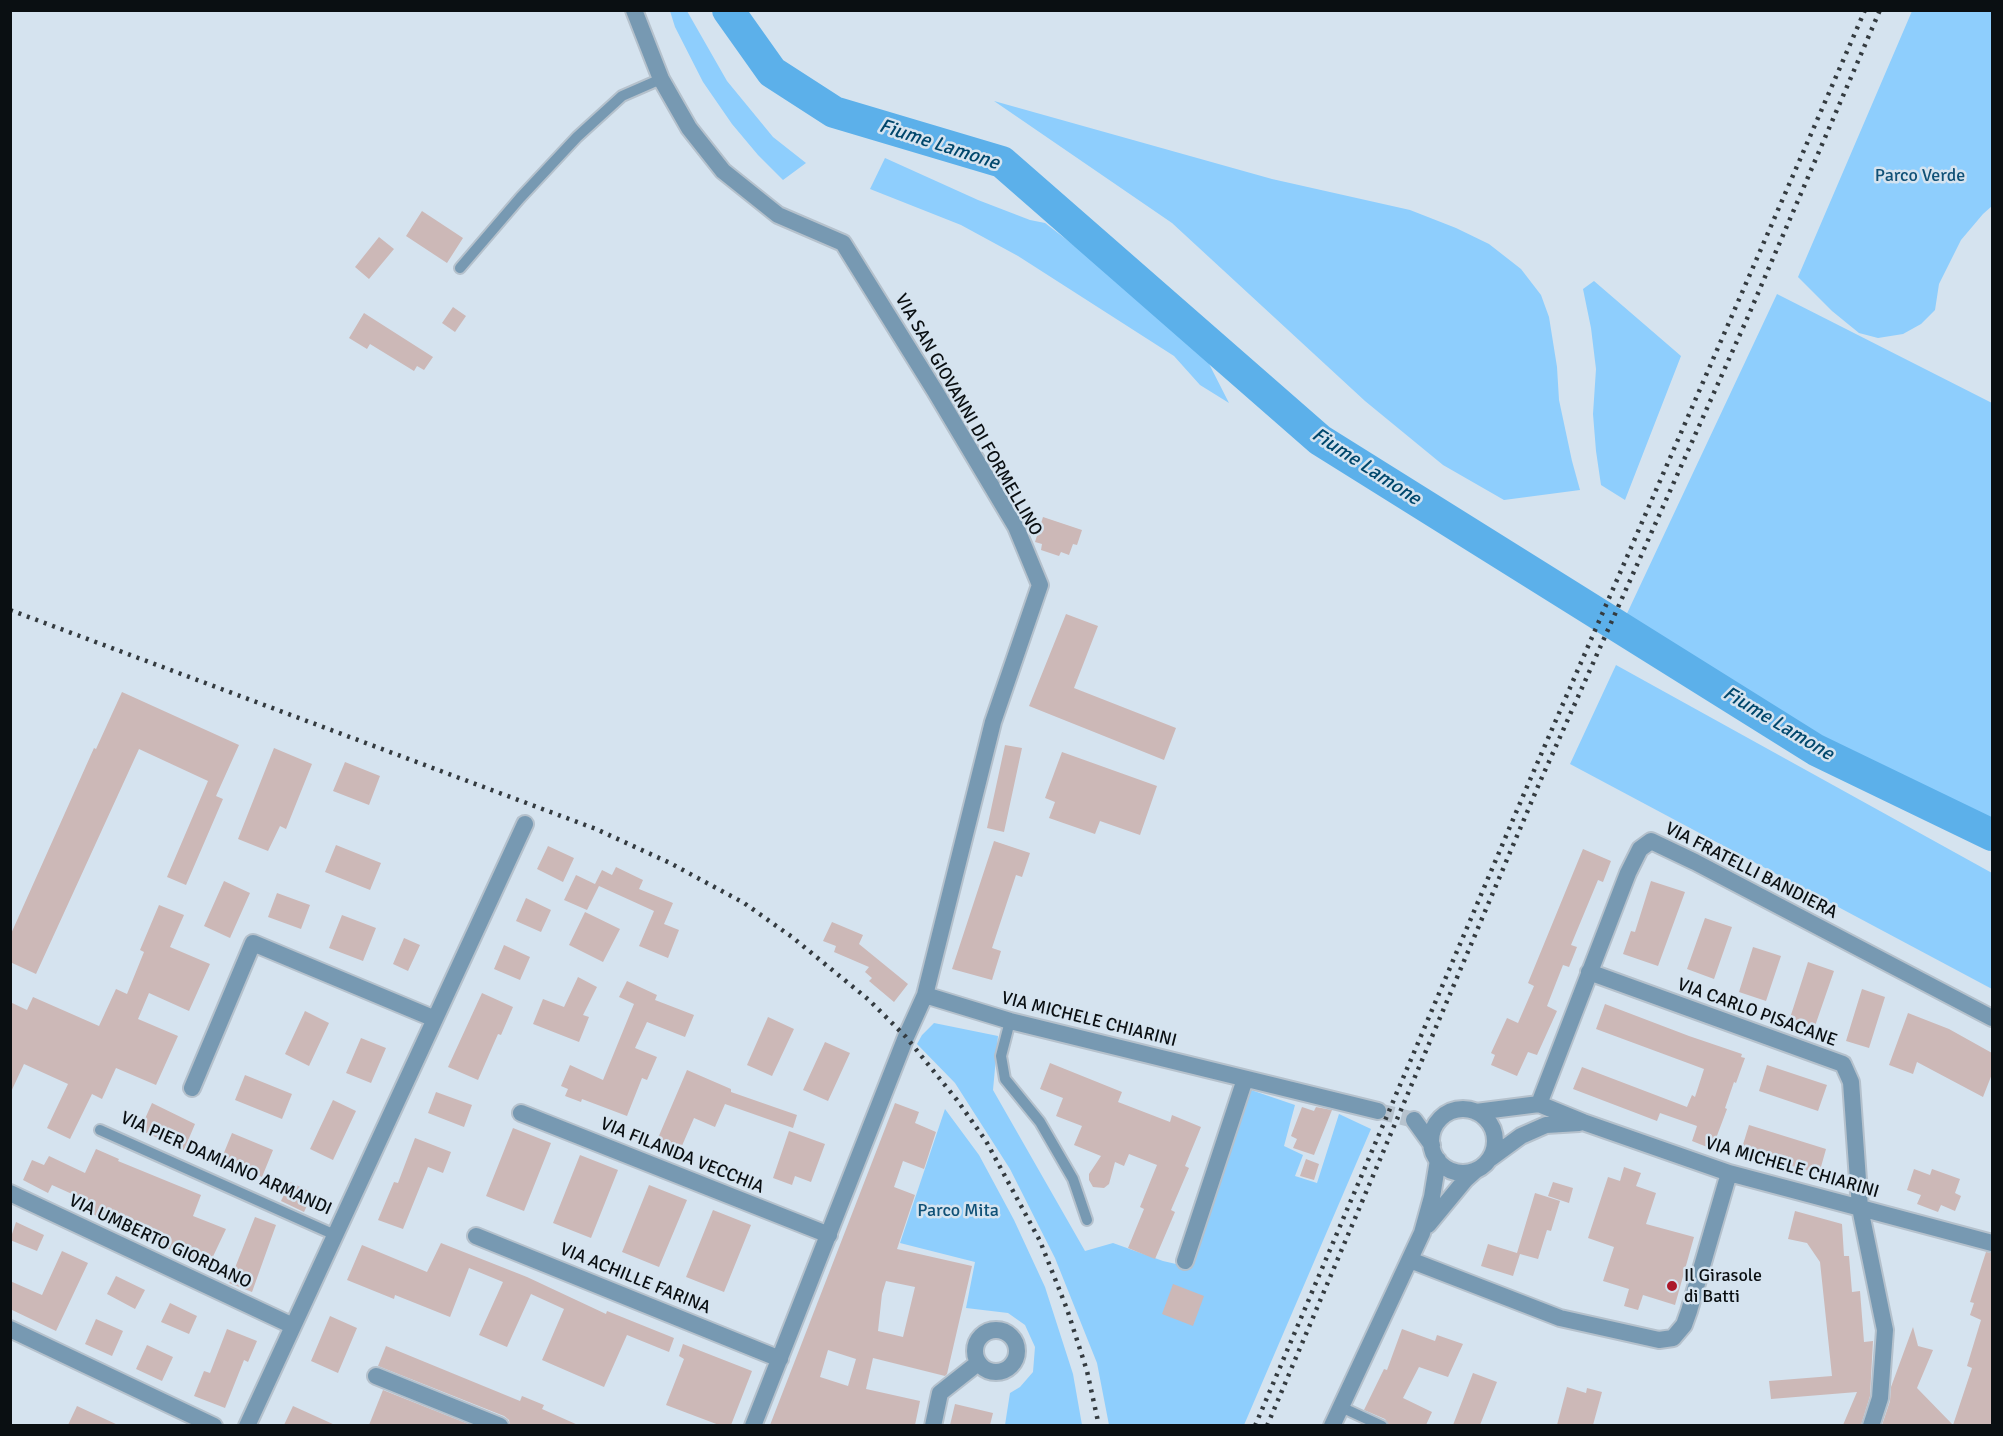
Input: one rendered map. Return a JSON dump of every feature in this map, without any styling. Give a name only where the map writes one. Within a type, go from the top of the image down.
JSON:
[{"type":"street","name":"VIA SAN GIOVANNI DI FORMELLINO","points":[[634,10],[661,79],[689,128],[723,171],[777,214],[843,243],[1016,527],[1041,585],[993,722],[926,995]]},
{"type":"street","name":"VIA PIER DAMIANO ARMANDI","points":[[247,1425],[525,824]]},
{"type":"street","name":"VIA FRATELLI BANDIERA","points":[[1539,1104],[1628,873],[1640,849],[1651,841],[1992,1018]]},
{"type":"street","points":[[192,1088],[253,943],[435,1019]]},
{"type":"street","name":"VIA CARLO PISACANE","points":[[1589,972],[1843,1064],[1851,1082],[1860,1208],[1885,1330],[1880,1398],[1871,1425]]},
{"type":"street","name":"VIA MICHELE CHIARINI","points":[[926,995],[1010,1021],[1378,1111]]},
{"type":"street","points":[[753,1425],[906,1037],[926,995]]},
{"type":"street","points":[[1185,1261],[1245,1078]]},
{"type":"street","name":"VIA MICHELE CHIARINI","points":[[1476,1112],[1539,1104],[1583,1122],[1729,1173],[1992,1243]]},
{"type":"street","points":[[1332,1425],[1422,1233],[1432,1197],[1435,1152],[1432,1136],[1440,1120],[1447,1113],[1466,1109],[1476,1112],[1485,1118],[1495,1137],[1491,1158],[1466,1179],[1422,1233]]},
{"type":"street","name":"VIA FILANDA VECCHIA","points":[[521,1113],[829,1235]]},
{"type":"street","points":[[1440,1120],[1414,1120],[1445,1167],[1455,1172],[1466,1173],[1476,1170]]},
{"type":"street","name":"VIA MICHELE CHIARINI","points":[[1491,1158],[1521,1137],[1546,1125],[1583,1122]]},
{"type":"street","points":[[1410,1260],[1560,1318],[1659,1341],[1673,1338],[1684,1325],[1689,1311],[1729,1173]]},
{"type":"street","name":"VIA UMBERTO GIORDANO","points":[[10,1193],[293,1326]]},
{"type":"street","name":"VIA ACHILLE FARINA","points":[[476,1236],[780,1359]]},
{"type":"street","points":[[10,1329],[214,1425]]},
{"type":"street","points":[[933,1425],[940,1393],[978,1363]]},
{"type":"street","points":[[376,1376],[500,1425]]},
{"type":"lane","points":[[460,268],[520,198],[577,137],[622,96],[661,79]]},
{"type":"lane","points":[[1010,1021],[1001,1056],[1005,1079],[1040,1122],[1073,1179],[1087,1220]]},
{"type":"lane","name":"VIA PIER DAMIANO ARMANDI","points":[[100,1130],[335,1235]]},
{"type":"lane","points":[[1341,1407],[1382,1425]]},
{"type":"green space","points":[[670,11],[687,11],[727,81],[773,137],[806,163],[783,180],[758,155],[732,124],[703,82],[675,27]]},
{"type":"green space","name":"Parco Verde","points":[[1912,11],[1992,11],[1992,206],[1961,240],[1939,284],[1935,310],[1921,324],[1903,334],[1878,338],[1859,333],[1832,311],[1798,277]]},
{"type":"green space","points":[[994,101],[1272,179],[1410,210],[1489,244],[1521,269],[1541,295],[1549,317],[1557,367],[1559,400],[1580,490],[1504,500],[1443,465],[1365,401],[1172,223]]},
{"type":"green space","points":[[885,158],[978,200],[1030,220],[1045,223],[1124,284],[1203,352],[1229,403],[1200,385],[1174,356],[1018,256],[961,225],[870,189]]},
{"type":"green space","points":[[1594,281],[1681,356],[1625,500],[1601,485],[1596,451],[1593,414],[1596,369],[1583,289]]},
{"type":"green space","points":[[1777,294],[1992,403],[1992,832],[1819,744],[1623,622]]},
{"type":"green space","points":[[1616,665],[1992,873],[1992,989],[1570,764]]},
{"type":"green space","points":[[934,1023],[998,1036],[993,1090],[1085,1251],[1113,1243],[1163,1261],[1189,1267],[1251,1090],[1295,1105],[1284,1146],[1303,1155],[1295,1176],[1317,1183],[1339,1114],[1371,1129],[1244,1425],[1109,1425],[1097,1363],[1055,1258],[1010,1169],[955,1083],[917,1044]]},
{"type":"green space","name":"Parco Mita","points":[[945,1109],[979,1155],[1014,1220],[1045,1287],[1073,1374],[1082,1425],[1005,1425],[1010,1393],[1020,1387],[1033,1372],[1035,1347],[1025,1325],[1008,1313],[966,1308],[975,1262],[900,1243]]},
{"type":"building","points":[[422,211],[463,238],[447,263],[406,236]]},
{"type":"building","points":[[379,237],[394,249],[369,279],[355,267]]},
{"type":"building","points":[[453,307],[466,316],[455,332],[442,323]]},
{"type":"building","points":[[364,313],[433,357],[424,370],[417,366],[414,371],[370,344],[367,349],[349,338]]},
{"type":"building","points":[[1043,517],[1082,530],[1077,545],[1073,544],[1069,555],[1061,552],[1059,556],[1041,550],[1042,544],[1035,542]]},
{"type":"building","points":[[1066,614],[1098,626],[1074,688],[1176,728],[1164,760],[1029,706]]},
{"type":"building","points":[[122,692],[239,745],[216,796],[223,799],[186,885],[167,877],[208,781],[139,749],[36,974],[10,962],[10,936],[94,748],[96,749]]},
{"type":"building","points":[[1005,745],[1022,748],[1004,832],[987,828]]},
{"type":"building","points":[[274,748],[312,764],[286,829],[280,826],[268,851],[238,839]]},
{"type":"building","points":[[1062,752],[1157,786],[1140,835],[1100,821],[1095,834],[1049,818],[1055,802],[1045,798]]},
{"type":"building","points":[[345,762],[380,776],[369,805],[333,791]]},
{"type":"building","points":[[994,841],[1030,853],[1022,877],[1016,875],[992,948],[1001,951],[992,980],[952,969]]},
{"type":"building","points":[[336,845],[381,863],[370,890],[325,872]]},
{"type":"building","points":[[548,846],[574,858],[563,882],[537,869]]},
{"type":"building","points":[[1583,849],[1611,861],[1603,882],[1598,880],[1571,945],[1577,947],[1569,967],[1563,965],[1547,1006],[1557,1011],[1537,1055],[1528,1052],[1517,1076],[1491,1065],[1495,1055],[1491,1053],[1507,1018],[1518,1023],[1534,986],[1528,983]]},
{"type":"building","points":[[616,867],[643,880],[639,889],[673,903],[664,924],[679,930],[668,958],[639,946],[654,911],[599,886],[587,910],[564,900],[576,875],[597,885],[595,884],[602,870],[612,875]]},
{"type":"building","points":[[224,881],[250,893],[230,938],[204,926]]},
{"type":"building","points":[[1651,881],[1685,892],[1658,966],[1623,954],[1631,931],[1635,932]]},
{"type":"building","points":[[277,893],[310,905],[301,929],[268,917]]},
{"type":"building","points":[[526,898],[551,910],[541,932],[516,921]]},
{"type":"building","points":[[159,905],[184,915],[170,947],[210,964],[189,1011],[149,993],[138,1019],[178,1036],[156,1085],[116,1068],[102,1099],[92,1094],[70,1139],[47,1128],[68,1084],[24,1064],[10,1094],[10,1002],[27,1010],[33,997],[99,1026],[116,989],[127,994],[144,952],[140,950]]},
{"type":"building","points":[[585,912],[620,929],[603,962],[569,945]]},
{"type":"building","points":[[342,915],[376,928],[363,961],[329,948]]},
{"type":"building","points":[[1705,918],[1732,927],[1714,979],[1687,969]]},
{"type":"building","points":[[832,922],[863,935],[859,944],[908,984],[894,1002],[869,981],[872,978],[865,972],[869,967],[834,952],[836,946],[823,941]]},
{"type":"building","points":[[404,938],[420,945],[408,971],[393,964]]},
{"type":"building","points":[[504,945],[530,957],[520,980],[494,969]]},
{"type":"building","points":[[1753,947],[1781,956],[1766,1001],[1739,992]]},
{"type":"building","points":[[1808,962],[1834,971],[1815,1026],[1790,1018]]},
{"type":"building","points":[[578,977],[597,987],[583,1015],[589,1017],[579,1042],[533,1024],[543,999],[564,1007]]},
{"type":"building","points":[[627,981],[657,995],[655,1000],[694,1015],[685,1037],[647,1022],[635,1048],[657,1057],[647,1080],[642,1078],[627,1116],[582,1099],[581,1102],[565,1096],[568,1089],[561,1086],[570,1065],[603,1080],[634,1004],[619,997]]},
{"type":"building","points":[[1862,989],[1885,997],[1869,1048],[1846,1041]]},
{"type":"building","points":[[482,993],[513,1007],[501,1035],[498,1034],[478,1080],[448,1067]]},
{"type":"building","points":[[1605,1004],[1742,1054],[1741,1057],[1745,1058],[1736,1083],[1734,1082],[1712,1149],[1692,1141],[1697,1126],[1660,1113],[1657,1121],[1573,1089],[1582,1067],[1687,1107],[1692,1095],[1695,1097],[1704,1069],[1596,1029]]},
{"type":"building","points":[[305,1011],[329,1023],[309,1066],[285,1054]]},
{"type":"building","points":[[1908,1013],[1949,1029],[1992,1053],[1992,1074],[1983,1097],[1917,1062],[1913,1074],[1889,1065]]},
{"type":"building","points":[[768,1017],[794,1029],[772,1076],[747,1065]]},
{"type":"building","points":[[361,1038],[386,1048],[371,1083],[346,1073]]},
{"type":"building","points":[[825,1042],[850,1053],[828,1101],[803,1090]]},
{"type":"building","points":[[1050,1063],[1122,1092],[1118,1102],[1170,1122],[1172,1115],[1201,1127],[1185,1166],[1189,1168],[1171,1210],[1175,1212],[1155,1259],[1128,1248],[1144,1209],[1140,1207],[1157,1165],[1129,1154],[1124,1166],[1115,1162],[1109,1184],[1104,1188],[1093,1187],[1089,1174],[1101,1156],[1074,1145],[1082,1126],[1056,1116],[1063,1098],[1040,1089]]},
{"type":"building","points":[[1767,1065],[1827,1085],[1818,1111],[1759,1091]]},
{"type":"building","points":[[687,1070],[731,1089],[731,1092],[797,1115],[793,1128],[725,1104],[715,1127],[694,1118],[681,1148],[658,1138]]},
{"type":"building","points":[[245,1075],[292,1094],[282,1119],[235,1100]]},
{"type":"building","points":[[436,1092],[472,1105],[464,1127],[428,1113]]},
{"type":"building","points":[[333,1100],[356,1111],[333,1160],[310,1149]]},
{"type":"building","points":[[152,1103],[195,1124],[184,1150],[140,1130]]},
{"type":"building","points":[[895,1103],[919,1112],[915,1123],[936,1132],[924,1169],[903,1161],[894,1187],[915,1195],[897,1249],[972,1266],[947,1374],[945,1376],[873,1358],[866,1389],[920,1401],[915,1425],[770,1425]],"holes":[[[886,1281],[915,1287],[903,1337],[878,1331],[882,1294]],[[828,1350],[856,1359],[848,1386],[820,1377]]]},
{"type":"building","points":[[1302,1107],[1314,1111],[1316,1107],[1332,1110],[1314,1155],[1293,1148],[1297,1139],[1291,1136]]},
{"type":"building","points":[[1749,1125],[1826,1149],[1819,1174],[1741,1151]]},
{"type":"building","points":[[513,1128],[551,1143],[524,1211],[486,1196]]},
{"type":"building","points":[[789,1131],[825,1144],[811,1182],[795,1176],[792,1185],[773,1178]]},
{"type":"building","points":[[232,1133],[273,1150],[262,1177],[221,1160]]},
{"type":"building","points":[[415,1138],[451,1152],[443,1173],[428,1167],[403,1229],[378,1220],[394,1182],[398,1183]]},
{"type":"building","points":[[96,1149],[119,1159],[118,1161],[201,1195],[193,1216],[226,1229],[208,1267],[77,1207],[81,1198],[52,1185],[48,1193],[23,1180],[32,1160],[44,1165],[49,1156],[85,1173]]},
{"type":"building","points":[[580,1155],[618,1170],[591,1238],[553,1223]]},
{"type":"building","points":[[1306,1159],[1319,1164],[1314,1180],[1300,1176]]},
{"type":"building","points":[[1624,1167],[1641,1173],[1636,1186],[1656,1193],[1646,1224],[1694,1237],[1675,1305],[1643,1295],[1638,1310],[1624,1306],[1629,1289],[1603,1281],[1614,1247],[1588,1238],[1608,1177],[1620,1181]]},
{"type":"building","points":[[1914,1169],[1930,1175],[1932,1169],[1960,1179],[1955,1193],[1961,1196],[1955,1211],[1941,1205],[1938,1212],[1917,1204],[1921,1195],[1907,1190]]},
{"type":"building","points":[[290,1182],[313,1193],[304,1212],[281,1201]]},
{"type":"building","points":[[1553,1182],[1573,1188],[1569,1203],[1548,1196]]},
{"type":"building","points":[[649,1185],[687,1200],[659,1267],[622,1252]]},
{"type":"building","points":[[1535,1193],[1560,1201],[1551,1231],[1547,1230],[1538,1259],[1520,1254],[1513,1276],[1481,1266],[1488,1244],[1517,1253]]},
{"type":"building","points":[[713,1210],[751,1225],[724,1292],[686,1277]]},
{"type":"building","points":[[1795,1211],[1842,1224],[1844,1256],[1849,1256],[1852,1292],[1860,1291],[1864,1342],[1873,1341],[1870,1396],[1861,1425],[1843,1425],[1857,1392],[1771,1399],[1769,1381],[1832,1376],[1820,1262],[1807,1243],[1788,1239]]},
{"type":"building","points":[[255,1217],[276,1225],[252,1292],[229,1283]]},
{"type":"building","points":[[16,1222],[44,1235],[37,1251],[10,1240]]},
{"type":"building","points":[[441,1243],[527,1277],[606,1314],[607,1311],[674,1338],[669,1352],[627,1335],[604,1387],[542,1360],[564,1309],[531,1294],[507,1347],[479,1335],[503,1282],[469,1268],[450,1317],[395,1295],[394,1299],[347,1280],[362,1245],[427,1272]]},
{"type":"building","points":[[62,1251],[88,1263],[56,1331],[10,1309],[10,1281],[42,1295]]},
{"type":"building","points":[[1986,1252],[1992,1253],[1992,1425],[1953,1425],[1972,1368],[1967,1366],[1981,1320],[1970,1315],[1974,1303],[1970,1302]]},
{"type":"building","points":[[116,1276],[145,1290],[135,1309],[107,1294]]},
{"type":"building","points":[[1173,1284],[1204,1296],[1193,1326],[1162,1314]]},
{"type":"building","points":[[170,1303],[197,1316],[189,1334],[161,1322]]},
{"type":"building","points":[[330,1316],[357,1328],[338,1373],[311,1361]]},
{"type":"building","points":[[96,1319],[123,1331],[112,1356],[85,1344]]},
{"type":"building","points":[[1913,1327],[1918,1346],[1933,1350],[1917,1388],[1953,1425],[1882,1425],[1890,1401],[1891,1387]]},
{"type":"building","points":[[227,1329],[257,1341],[248,1362],[244,1360],[225,1408],[194,1396],[204,1371],[210,1373]]},
{"type":"building","points":[[1402,1329],[1435,1341],[1437,1335],[1463,1344],[1448,1377],[1419,1367],[1403,1398],[1432,1412],[1426,1425],[1389,1425],[1385,1419],[1364,1410],[1384,1369],[1387,1370]]},
{"type":"building","points":[[683,1344],[752,1371],[731,1425],[719,1425],[666,1405],[684,1359],[679,1356]]},
{"type":"building","points":[[147,1345],[173,1357],[162,1381],[136,1369]]},
{"type":"building","points":[[386,1346],[520,1401],[522,1396],[544,1405],[542,1409],[578,1425],[510,1425],[509,1420],[504,1416],[378,1366]]},
{"type":"building","points":[[1473,1373],[1497,1382],[1480,1425],[1453,1425]]},
{"type":"building","points":[[1567,1387],[1586,1393],[1587,1388],[1602,1392],[1593,1425],[1557,1425]]},
{"type":"building","points":[[383,1390],[471,1425],[369,1425]]},
{"type":"building","points":[[955,1404],[993,1413],[990,1425],[950,1425]]},
{"type":"building","points":[[77,1406],[118,1425],[68,1425]]},
{"type":"building","points":[[293,1406],[335,1425],[284,1425]]},
{"type":"waterway","name":"Fiume Lamone","points":[[728,10],[772,72],[834,112],[1002,162],[1320,440],[1816,750],[1992,835]]},
{"type":"tunnel","points":[[1378,1111],[1414,1120]]},
{"type":"railway","points":[[1255,1426],[1529,782],[1865,10]]},
{"type":"railway","points":[[1267,1426],[1539,784],[1746,321],[1880,10]]},
{"type":"railway","points":[[10,610],[596,829],[670,863],[744,903],[792,937],[869,1000],[906,1037],[957,1100],[986,1141],[1040,1241],[1067,1309],[1087,1371],[1099,1426]]},
{"type":"place","name":"Il Girasole di Batti","points":[[1672,1286]]}]
